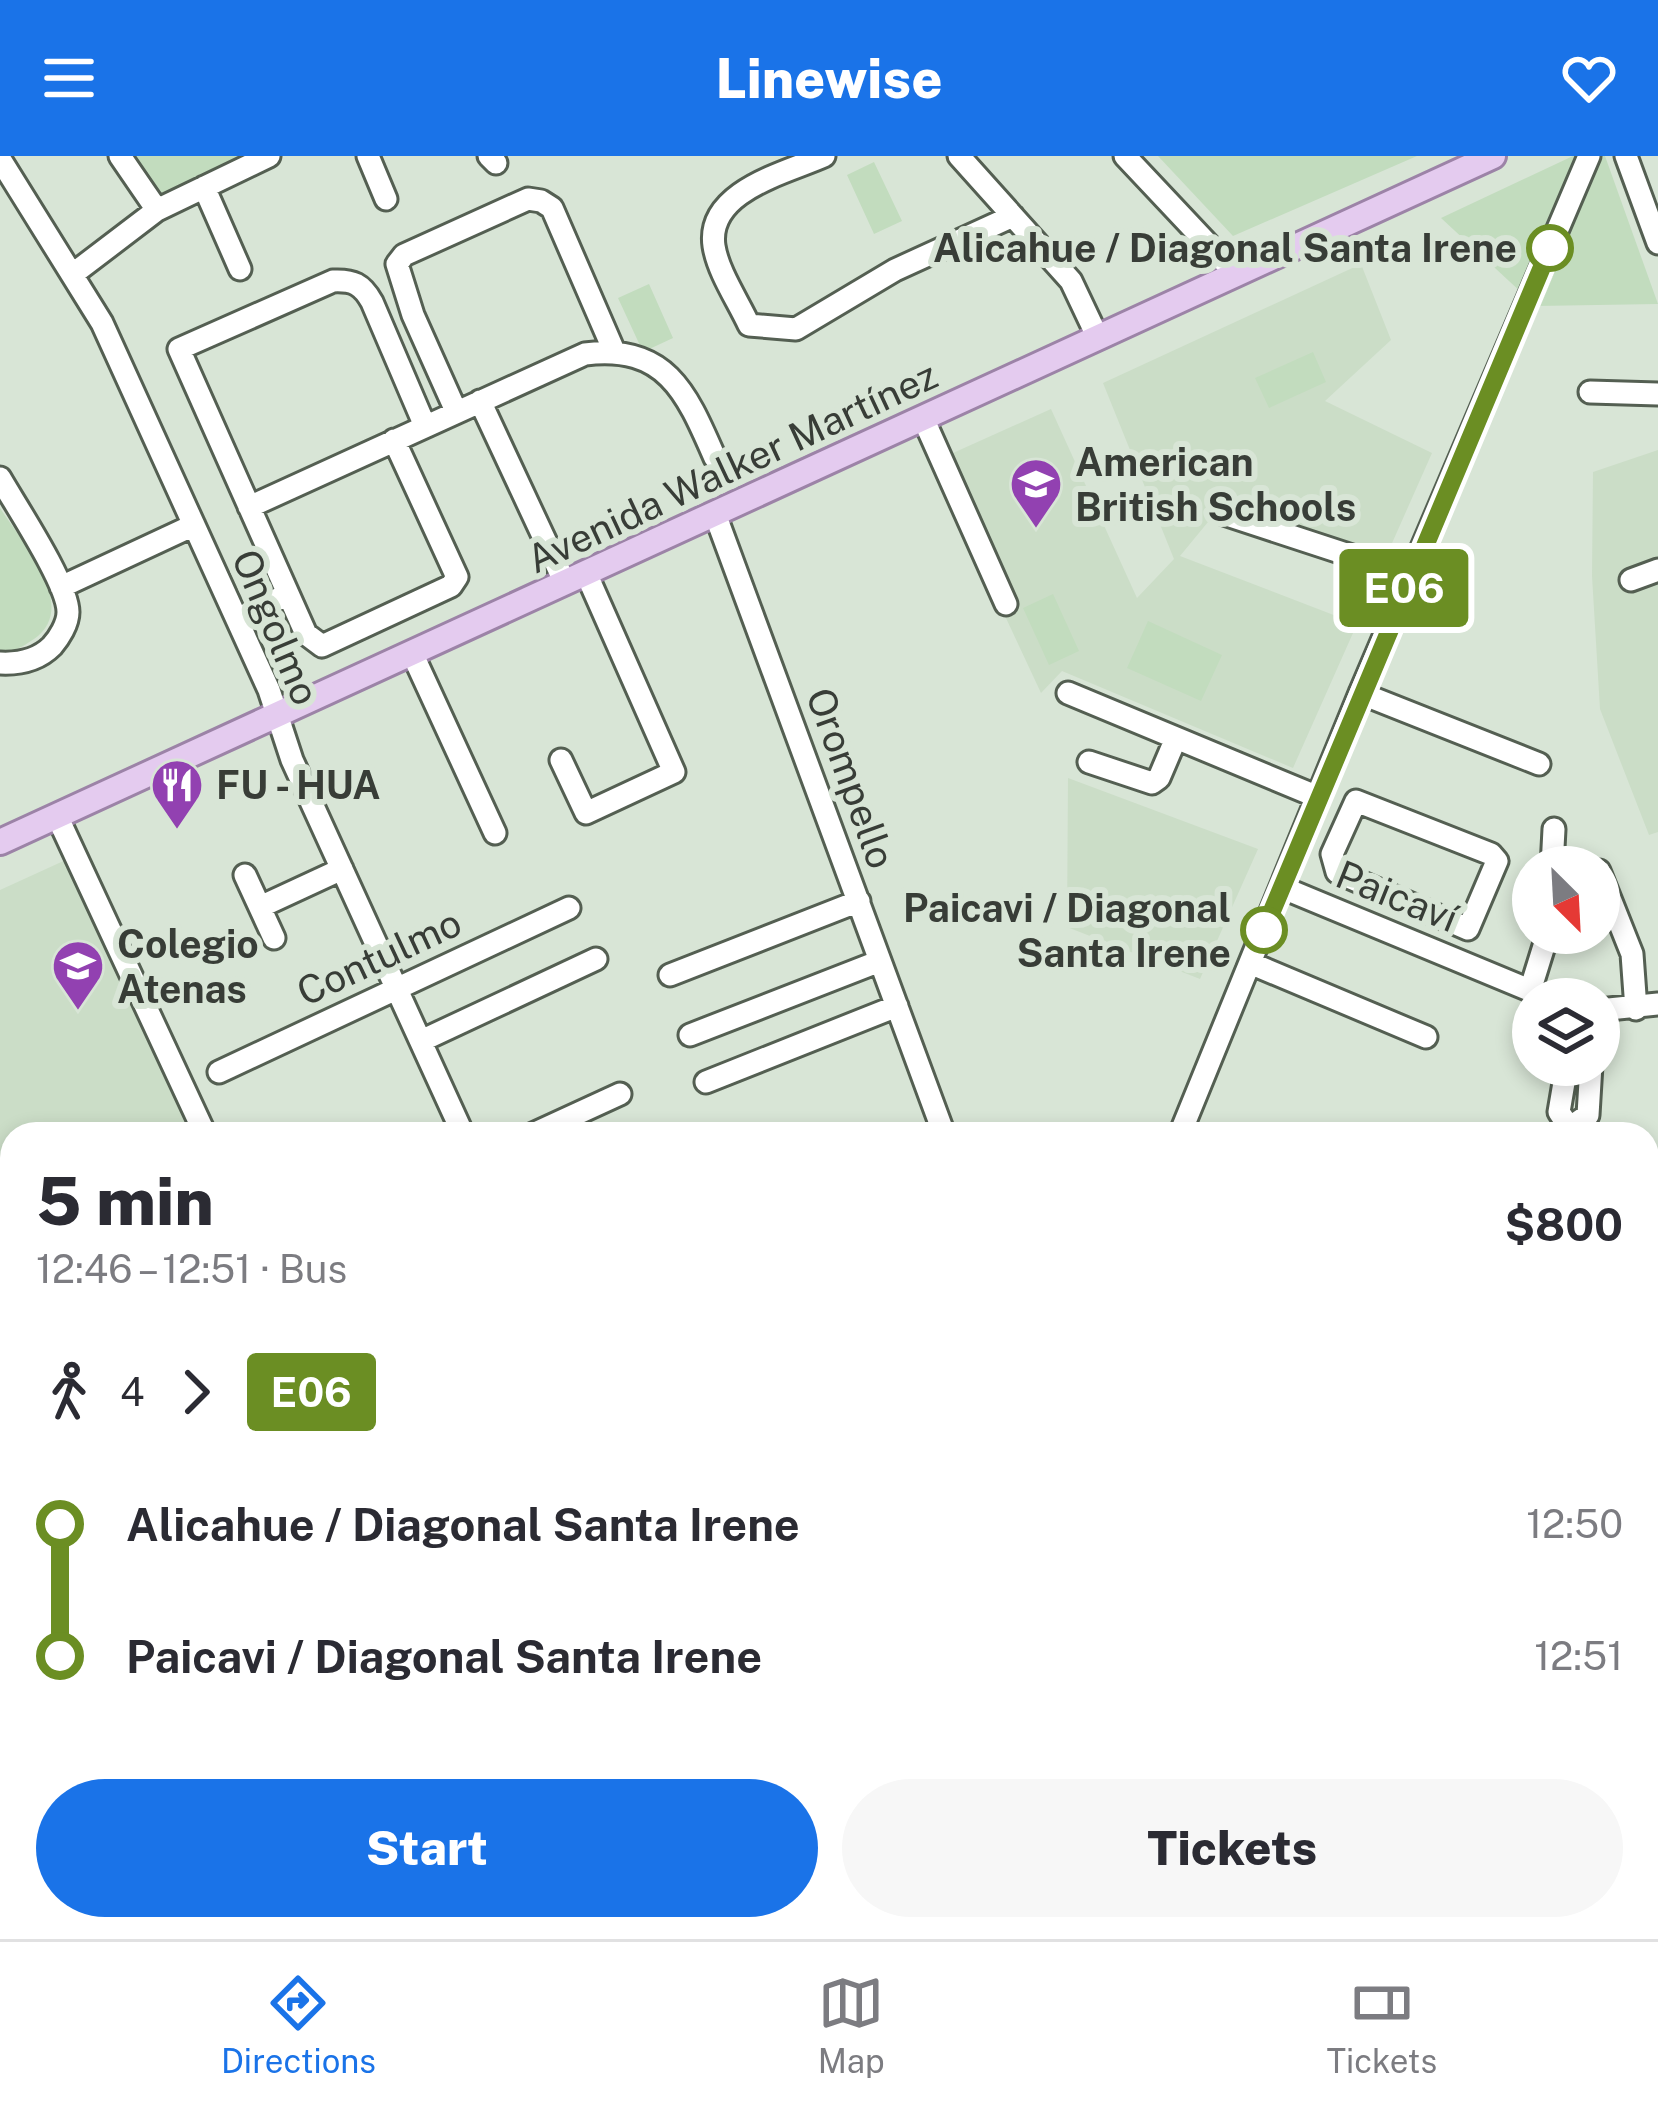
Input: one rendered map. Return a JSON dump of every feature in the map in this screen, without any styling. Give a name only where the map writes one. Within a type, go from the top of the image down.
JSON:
[{"type":"main road","name":"Avenida Walker Martínez","points":[[0,842],[1493,156]]},
{"type":"street","points":[[119,156],[157,210]]},
{"type":"street","points":[[74,274],[157,210],[269,156]]},
{"type":"street","points":[[368,156],[386,199]]},
{"type":"street","points":[[824,156],[741,194],[718,218],[715,252],[748,325],[796,329],[895,270],[1013,216]]},
{"type":"street","points":[[959,156],[1071,281],[1098,338]]},
{"type":"street","points":[[1125,156],[1236,274]]},
{"type":"street","points":[[1189,1122],[1360,693],[1589,156]]},
{"type":"street","points":[[1626,156],[1658,243]]},
{"type":"street","name":"Ongolmo","points":[[0,159],[102,323],[237,619],[292,760],[454,1122]]},
{"type":"street","points":[[204,187],[240,269]]},
{"type":"street","points":[[456,412],[413,315],[397,264],[404,255],[528,199],[542,200],[552,208],[614,351]]},
{"type":"street","points":[[394,440],[458,577],[451,586],[322,646],[306,634],[178,349],[333,281],[350,280],[364,287],[372,302],[424,426]]},
{"type":"street","points":[[249,508],[585,354],[614,351],[651,364],[676,384],[688,396],[715,458]]},
{"type":"street","points":[[1589,392],[1658,394]]},
{"type":"street","points":[[480,400],[674,772],[586,813],[561,760]]},
{"type":"street","points":[[923,418],[1006,604]]},
{"type":"street","points":[[0,478],[61,587],[68,612],[54,644],[24,662],[0,663]]},
{"type":"street","name":"Orompello","points":[[715,514],[940,1122]]},
{"type":"street","points":[[1224,514],[1410,575]]},
{"type":"street","points":[[61,587],[194,525]]},
{"type":"street","points":[[1631,580],[1658,570]]},
{"type":"street","points":[[237,619],[288,594]]},
{"type":"street","points":[[412,653],[495,833]]},
{"type":"street","points":[[1068,693],[1176,738],[1491,854],[1497,861],[1454,958]]},
{"type":"street","points":[[1360,693],[1539,764]]},
{"type":"street","points":[[1089,762],[1152,783],[1159,778],[1176,738]]},
{"type":"street","points":[[1356,801],[1332,854],[1337,872],[1468,929]]},
{"type":"street","points":[[57,816],[199,1122]]},
{"type":"street","points":[[1553,846],[1554,829]]},
{"type":"street","points":[[260,907],[342,869]]},
{"type":"street","points":[[245,875],[274,938]]},
{"type":"street","name":"Paicaví","points":[[1281,887],[1512,983]]},
{"type":"street","points":[[670,975],[859,901]]},
{"type":"street","name":"Contulmo","points":[[219,1072],[569,908]]},
{"type":"street","points":[[1620,924],[1647,1007]]},
{"type":"street","points":[[421,1041],[596,959]]},
{"type":"street","points":[[690,1035],[880,961]]},
{"type":"street","points":[[1250,963],[1426,1037]]},
{"type":"street","points":[[706,1082],[897,1006]]},
{"type":"street","points":[[1563,1086],[1559,1112],[1568,1122]]},
{"type":"street","points":[[1578,1122],[1588,1115],[1590,1086]]},
{"type":"street","points":[[559,1122],[620,1094]]},
{"type":"shaded area","points":[[131,156],[243,156],[244,157],[158,197]]},
{"type":"shaded area","points":[[1158,156],[1417,156],[1233,236]]},
{"type":"shaded area","points":[[1573,156],[1605,156],[1658,304],[1536,306],[1441,218]]},
{"type":"shaded area","points":[[874,162],[902,221],[874,234],[847,175]]},
{"type":"shaded area","name":"American British Schools","points":[[1361,264],[1391,340],[1325,401],[1432,453],[1385,559],[1222,505],[1180,556],[1357,624],[1293,768],[1062,671],[1041,693],[933,462],[1051,409],[1137,598],[1174,559],[1103,383]]},
{"type":"shaded area","points":[[649,284],[673,338],[643,352],[618,298]]},
{"type":"shaded area","points":[[1313,352],[1326,382],[1269,408],[1255,378]]},
{"type":"shaded area","points":[[1658,450],[1658,832],[1649,835],[1600,709],[1592,576],[1593,472]]},
{"type":"shaded area","points":[[0,508],[42,574],[51,609],[47,625],[34,639],[0,652]]},
{"type":"shaded area","points":[[1053,594],[1079,651],[1049,665],[1023,608]]},
{"type":"shaded area","points":[[1148,621],[1222,655],[1201,701],[1127,668]]},
{"type":"shaded area","points":[[1068,778],[1258,849],[1200,979],[1067,927]]},
{"type":"shaded area","name":"Colegio Atenas","points":[[81,853],[206,1122],[0,1122],[0,890]]},
{"type":"bus line","name":"E06","points":[[1264,930],[1550,248]]},
{"type":"place","name":"Alicahue / Diagonal Santa Irene","points":[[1550,248]]},
{"type":"place","name":"American British Schools","points":[[1036,530]]},
{"type":"place","name":"FU - HUA","points":[[177,831]]},
{"type":"place","name":"Paicavi / Diagonal Santa Irene","points":[[1264,930]]},
{"type":"place","name":"Colegio Atenas","points":[[78,1012]]}]
